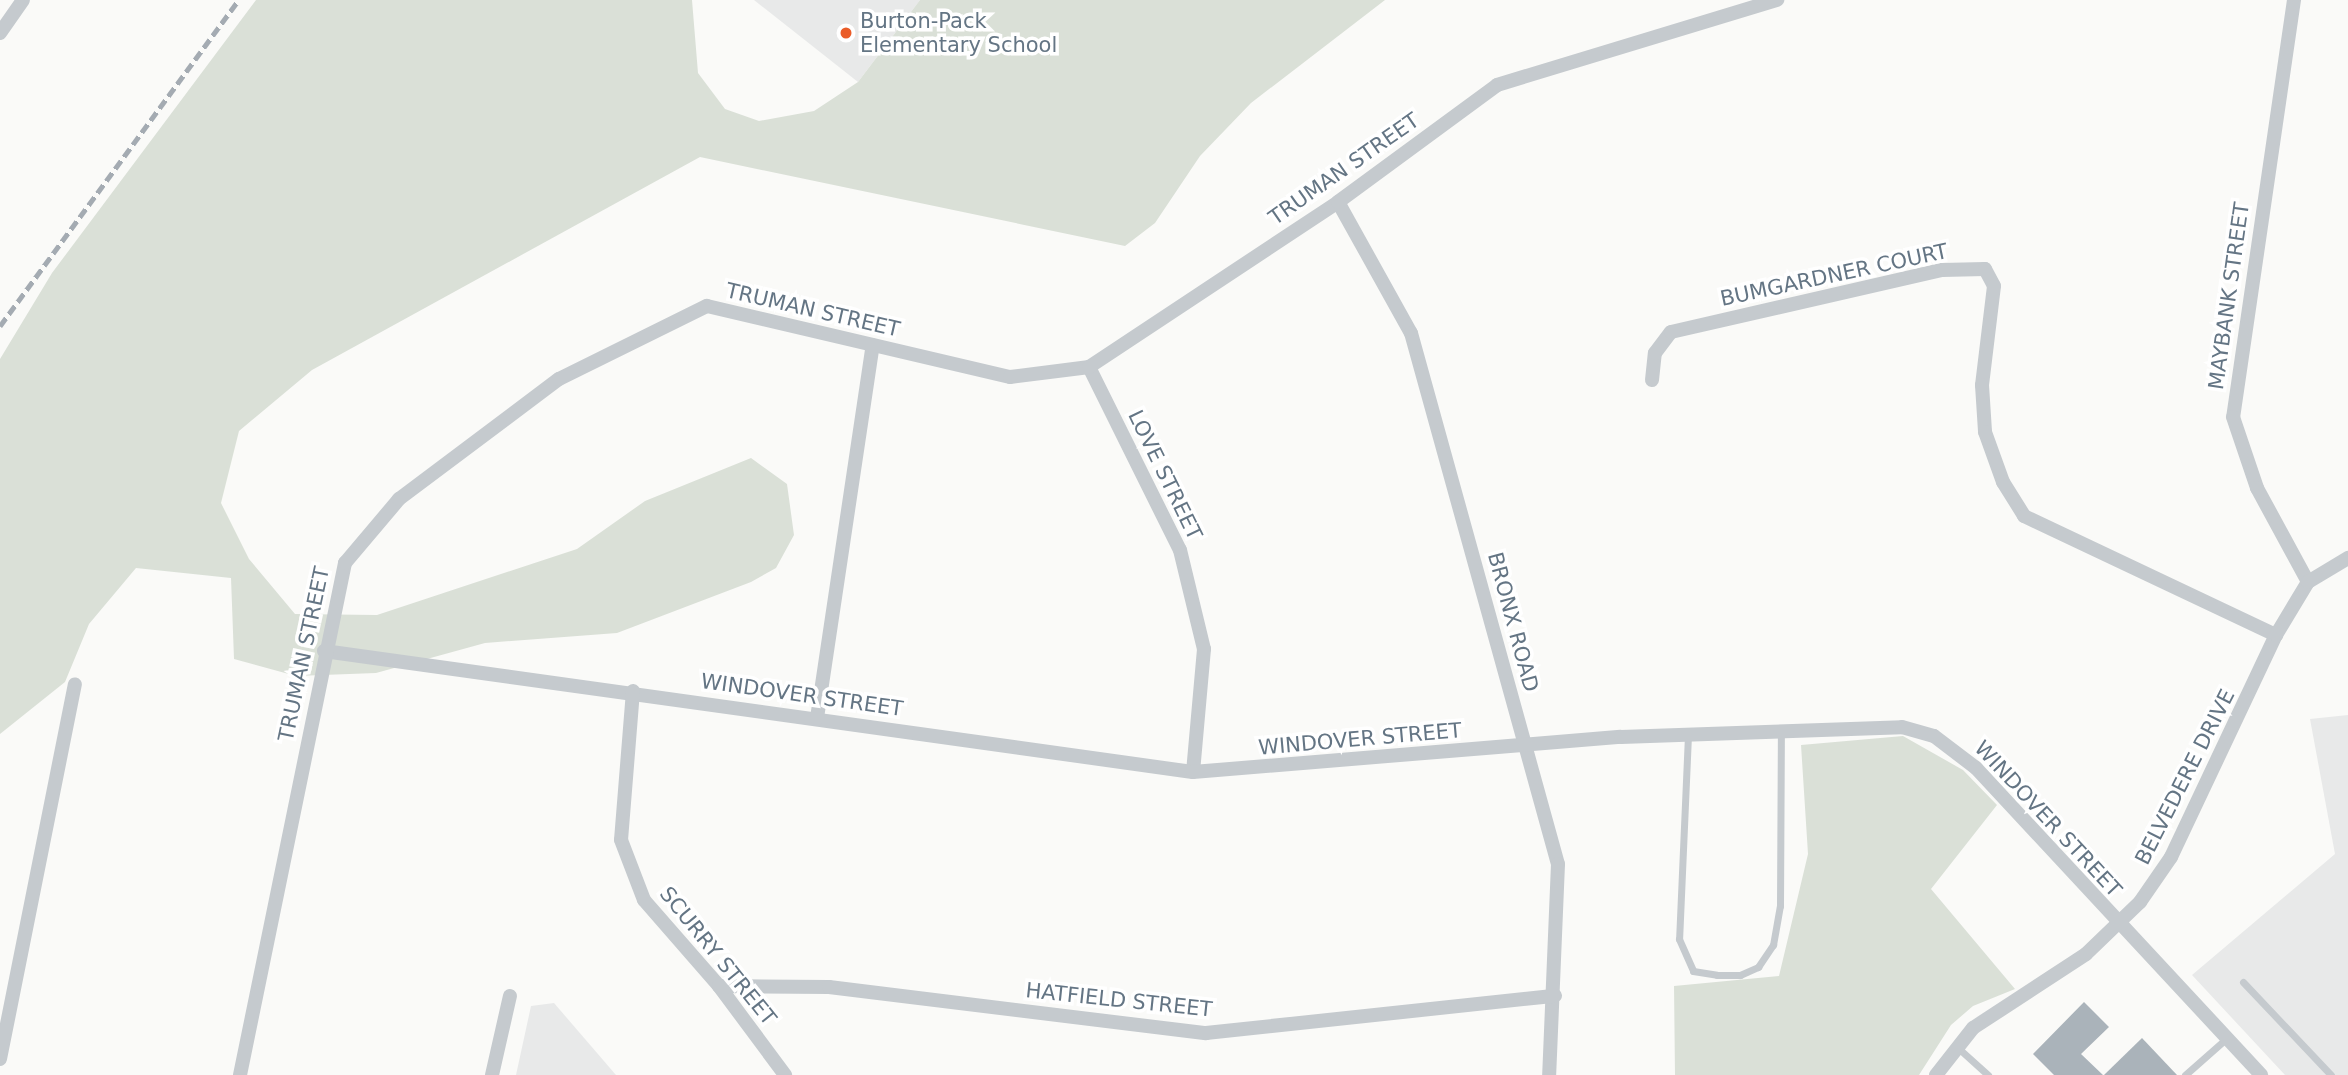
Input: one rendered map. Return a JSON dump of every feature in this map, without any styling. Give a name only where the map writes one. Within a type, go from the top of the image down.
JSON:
[{"type":"street","points":[[0,33],[23,0]]},
{"type":"street","name":"TRUMAN STREET","points":[[240,1075],[324,651],[345,563],[399,499],[559,379],[707,306],[1010,377],[1089,367],[1338,202],[1497,85],[1777,0]]},
{"type":"street","name":"MAYBANK STREET","points":[[2294,0],[2233,417],[2257,488],[2308,582]]},
{"type":"street","name":"BRONX ROAD","points":[[1338,202],[1411,333],[1558,864],[1556,996],[1549,1075]]},
{"type":"street","name":"BUMGARDNER COURT","points":[[1652,380],[1654,353],[1671,332],[1942,270],[1985,269],[1994,286],[1982,385],[1986,432],[2003,482],[2024,516],[2276,635]]},
{"type":"street","points":[[817,719],[873,345]]},
{"type":"street","name":"LOVE STREET","points":[[1089,367],[1180,550],[1204,649],[1193,772]]},
{"type":"street","name":"BELVEDERE DRIVE","points":[[1936,1075],[1956,1045],[2119,925],[2171,857],[2276,635],[2308,582],[2348,558]]},
{"type":"street","name":"WINDOVER STREET","points":[[324,651],[633,691],[1193,772],[1688,735],[1782,735],[1881,726],[1934,736],[1976,768],[2261,1075]]},
{"type":"street","points":[[0,1059],[75,684]]},
{"type":"street","name":"SCURRY STREET","points":[[633,691],[621,840],[644,900],[719,986],[785,1075]]},
{"type":"street","name":"HATFIELD STREET","points":[[719,986],[829,987],[1206,1033],[1556,996]]},
{"type":"street","points":[[492,1075],[510,996]]},
{"type":"lane","points":[[1688,735],[1679,939],[1693,971],[1740,975],[1758,967],[1773,945],[1780,906],[1782,735]]},
{"type":"lane","points":[[2243,982],[2331,1075]]},
{"type":"lane","points":[[2185,1075],[2227,1038]]},
{"type":"lane","points":[[1956,1045],[1988,1075]]},
{"type":"shaded area","points":[[256,0],[692,0],[698,73],[725,109],[759,121],[814,111],[858,82],[920,0],[1385,0],[1251,103],[1200,156],[1155,223],[1125,246],[700,157],[312,370],[239,431],[221,503],[249,559],[295,614],[377,615],[577,549],[645,501],[751,458],[787,484],[794,535],[776,568],[751,582],[617,633],[485,643],[376,673],[296,676],[234,659],[231,578],[136,568],[89,624],[65,682],[0,734],[0,359],[52,273]]},
{"type":"shaded area","name":"Burton-Pack Elementary School","points":[[754,0],[920,0],[858,82]]},
{"type":"shaded area","points":[[2348,715],[2348,1075],[2285,1075],[2192,975],[2335,854],[2310,719]]},
{"type":"shaded area","points":[[1903,736],[1963,770],[1997,805],[1931,889],[2015,989],[1973,1006],[1951,1025],[1919,1075],[1675,1075],[1674,986],[1779,976],[1808,854],[1801,745]]},
{"type":"shaded area","points":[[554,1003],[616,1075],[516,1075],[531,1006]]},
{"type":"building","points":[[2084,1002],[2109,1027],[2081,1054],[2103,1075],[2054,1075],[2033,1054]]},
{"type":"building","points":[[2142,1038],[2177,1075],[2104,1075]]},
{"type":"railway","points":[[0,326],[239,0]]},
{"type":"place","name":"Burton-Pack Elementary School","points":[[846,33]]}]
